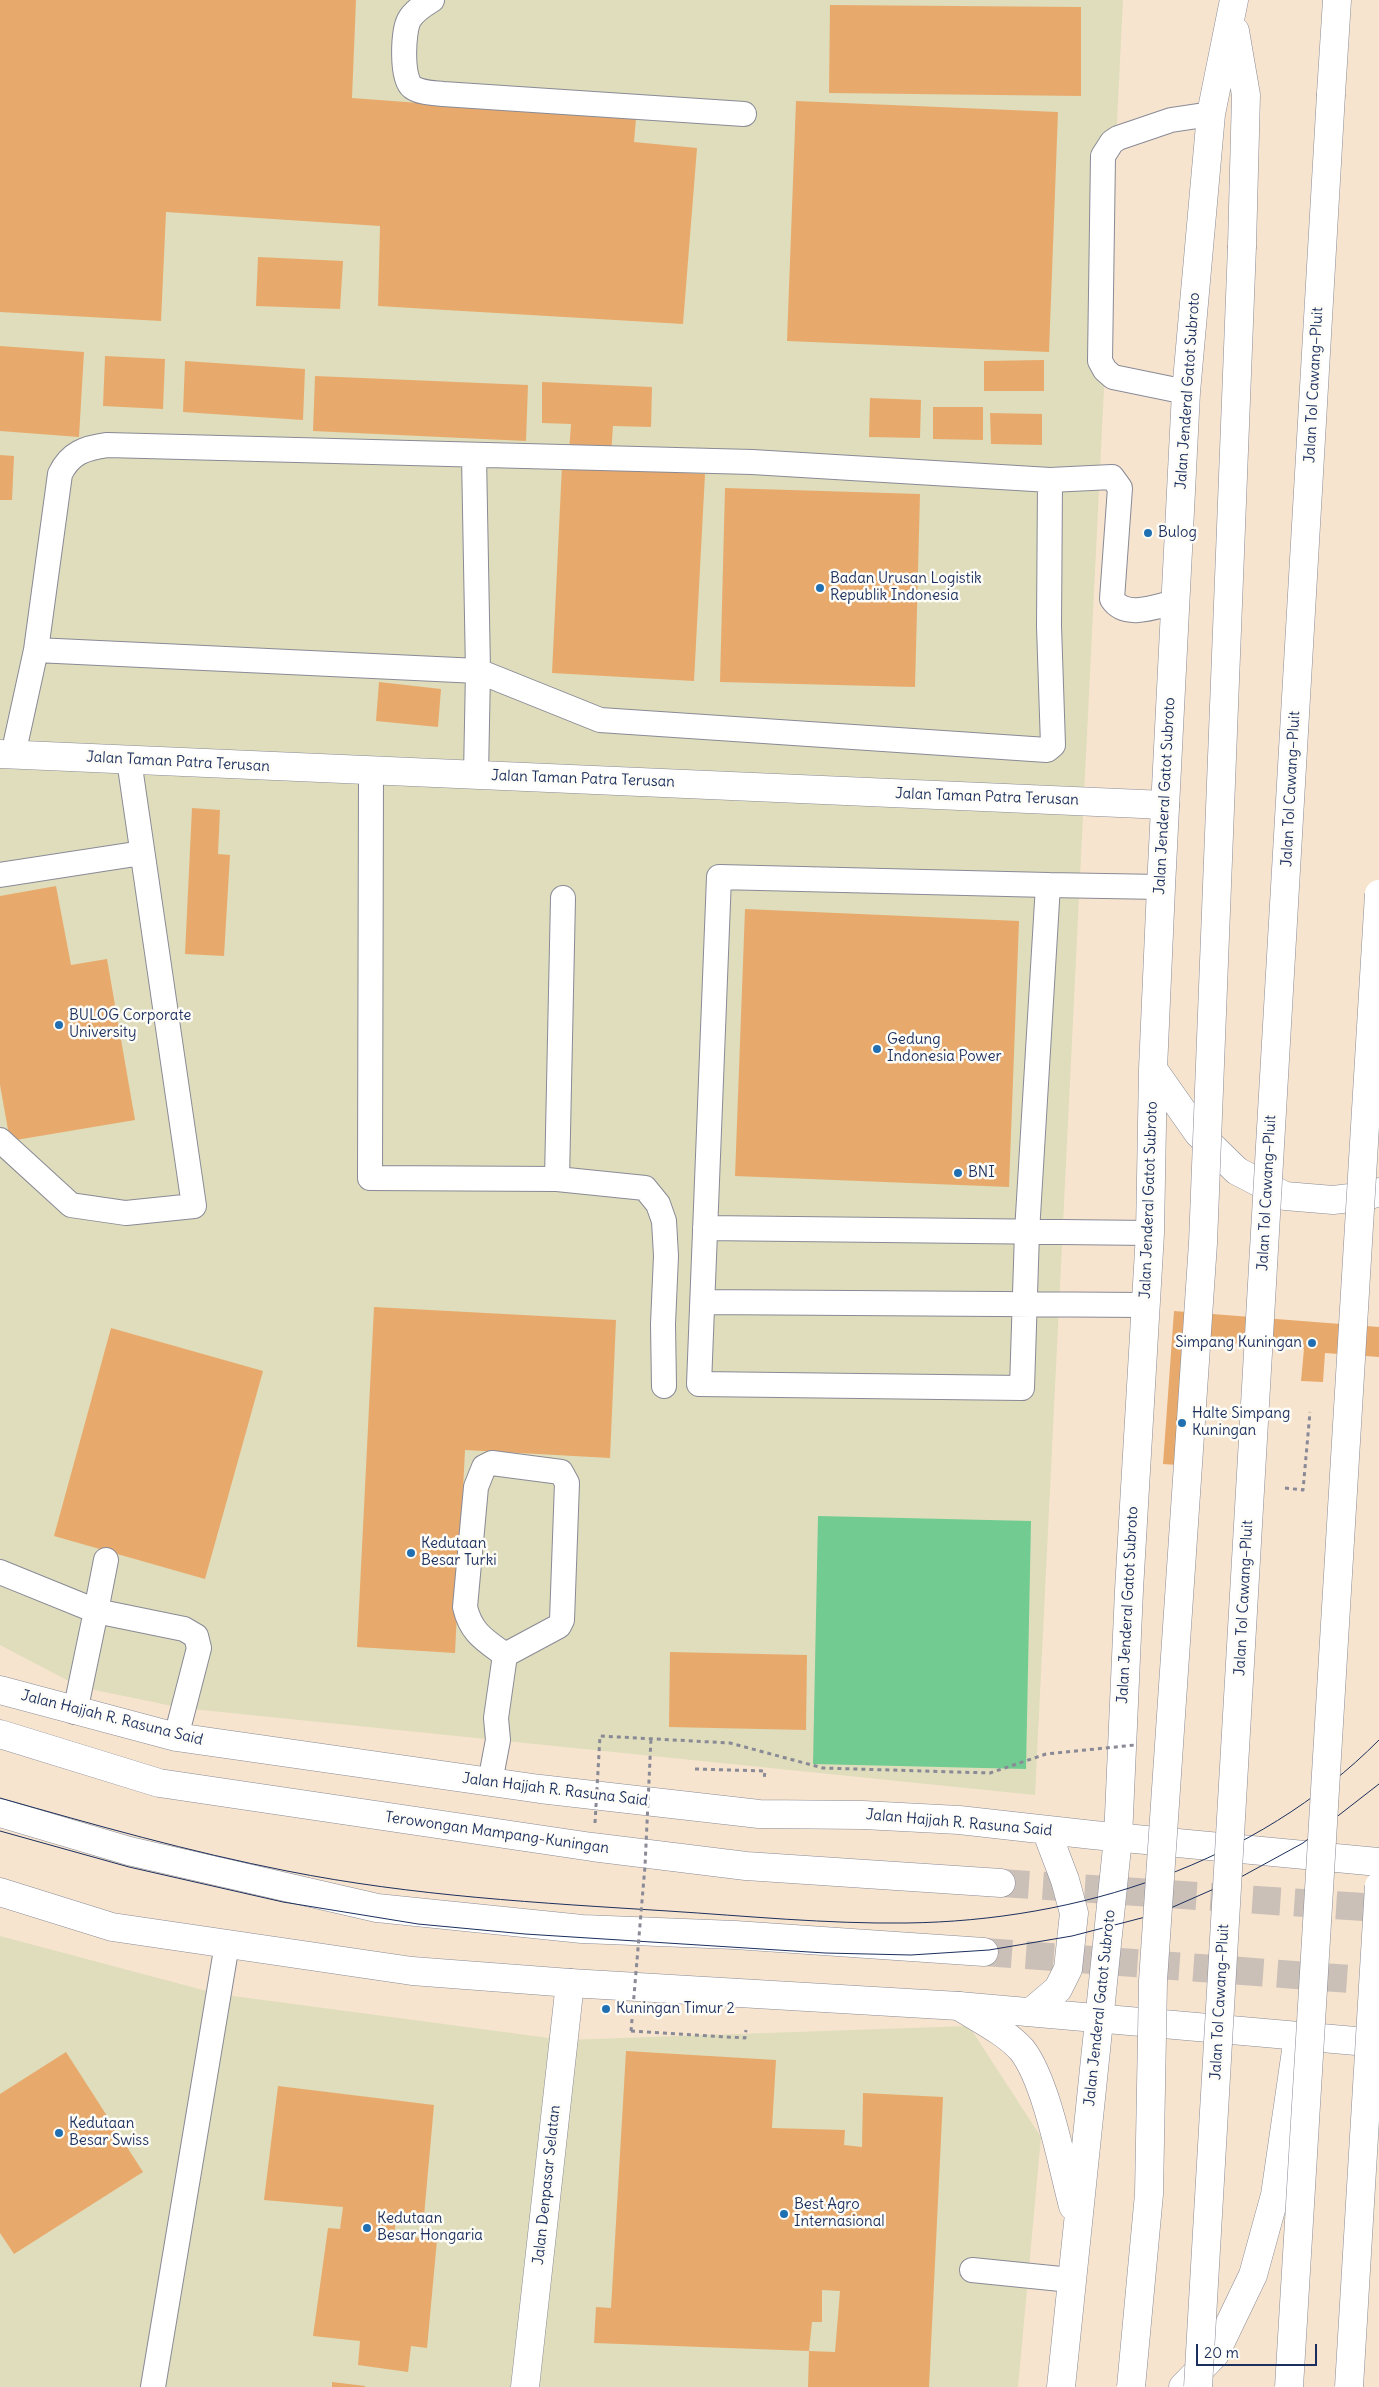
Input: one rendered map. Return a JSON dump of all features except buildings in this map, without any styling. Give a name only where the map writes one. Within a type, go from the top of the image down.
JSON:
[{"type":"main road","name":"Jalan Tol Cawang–Pluit","points":[[1198,2387],[1337,0]]},
{"type":"main road","name":"Jalan Jenderal Gatot Subroto","points":[[1061,2387],[1118,1838],[1129,1590],[1150,1234],[1153,1069],[1186,392],[1211,114],[1233,7]]},
{"type":"main road","name":"Jalan Jenderal Gatot Subroto","points":[[1131,2387],[1148,2194],[1153,1981],[1203,1243],[1242,246],[1246,95],[1233,7]]},
{"type":"main road","name":"Jalan Taman Patra Terusan","points":[[7,755],[371,772],[1165,804]]},
{"type":"main road","points":[[1289,2387],[1379,894]]},
{"type":"main road","points":[[1153,1069],[1198,1133],[1237,1171],[1286,1196],[1333,1200],[1367,1196],[1379,1192]]},
{"type":"main road","name":"Jalan Hajjah R. Rasuna Said","points":[[0,1690],[75,1712],[176,1737],[485,1782],[759,1814],[863,1815],[960,1820],[1118,1838],[1379,1862]]},
{"type":"main road","name":"Terowongan Mampang-Kuningan","points":[[0,1734],[159,1783],[199,1789],[592,1847],[736,1865],[1001,1883]]},
{"type":"main road","points":[[0,1813],[129,1851],[377,1908],[582,1928],[735,1935],[984,1952]]},
{"type":"main road","points":[[1031,2012],[1058,1989],[1068,1969],[1074,1914],[1046,1830]]},
{"type":"main road","points":[[1349,2387],[1379,1886]]},
{"type":"main road","points":[[0,1892],[112,1927],[412,1971],[570,1984],[959,2006],[1379,2043]]},
{"type":"main road","name":"Jalan Denpasar Selatan","points":[[525,2387],[570,1984]]},
{"type":"main road","points":[[959,2006],[1007,2037],[1021,2050],[1031,2064],[1045,2101],[1078,2222]]},
{"type":"main road","points":[[1183,2387],[1216,2354],[1253,2275],[1275,2195],[1298,2037]]},
{"type":"lane","points":[[432,0],[419,8],[409,21],[404,64],[407,80],[412,87],[418,90],[442,94],[744,114]]},
{"type":"lane","points":[[1186,392],[1113,377],[1105,370],[1100,361],[1104,156],[1112,142],[1118,138],[1171,120],[1211,114]]},
{"type":"lane","points":[[7,755],[36,650],[60,474],[66,462],[87,448],[107,445],[752,462],[1050,480],[1112,477],[1120,488],[1112,599],[1117,606],[1124,610],[1143,609],[1175,602]]},
{"type":"lane","points":[[474,456],[478,671],[476,775]]},
{"type":"lane","points":[[36,650],[478,671],[600,720],[1047,750],[1053,745],[1049,626],[1050,480]]},
{"type":"lane","points":[[0,1140],[71,1206],[126,1213],[194,1206],[129,760]]},
{"type":"lane","points":[[371,772],[370,1178],[557,1179],[645,1188],[658,1204],[664,1221],[666,1256],[663,1324],[664,1386]]},
{"type":"lane","points":[[0,875],[142,853]]},
{"type":"lane","points":[[1048,886],[1027,1232],[1022,1388],[699,1384],[719,877],[1048,886],[1161,887]]},
{"type":"lane","points":[[557,1179],[563,898]]},
{"type":"lane","points":[[705,1228],[1150,1234]]},
{"type":"lane","points":[[703,1302],[1145,1304]]},
{"type":"lane","points":[[492,1463],[561,1472],[567,1483],[562,1620],[559,1626],[505,1655],[474,1631],[468,1622],[465,1608],[476,1487],[484,1467],[492,1463]]},
{"type":"lane","points":[[75,1712],[106,1560]]},
{"type":"lane","points":[[0,1572],[96,1612],[184,1629],[196,1636],[199,1648],[176,1737]]},
{"type":"lane","points":[[485,1782],[487,1738],[496,1718],[505,1655]]},
{"type":"lane","points":[[152,2387],[227,1944]]},
{"type":"lane","points":[[972,2270],[1072,2280]]},
{"type":"path","points":[[594,1823],[600,1736],[730,1744],[823,1768],[990,1773],[1046,1754],[1135,1745]]},
{"type":"path","points":[[651,1738],[645,1866],[631,2032],[745,2038],[746,2030]]},
{"type":"path","points":[[694,1769],[765,1771]]},
{"type":"shaded area","points":[[0,0],[1123,0],[1035,1795],[182,1708],[80,1687],[0,1645]]},
{"type":"shaded area","points":[[0,1936],[218,1994],[564,2040],[969,2026],[1041,2137],[1018,2387],[0,2387]]},
{"type":"green space","points":[[818,1516],[1031,1521],[1026,1769],[813,1764]]},
{"type":"tunnel","points":[[1001,1883],[1379,1908]]},
{"type":"tunnel","points":[[984,1952],[1350,1979],[1379,1979]]},
{"type":"tram line","points":[[0,1798],[179,1847],[287,1871],[382,1887],[429,1893],[572,1905],[816,1921],[906,1923],[971,1920],[1035,1911],[1099,1897],[1161,1877],[1221,1852],[1277,1821],[1330,1783],[1379,1740]]},
{"type":"tram line","points":[[0,1831],[129,1867],[283,1902],[418,1924],[525,1934],[825,1953],[911,1955],[989,1950],[1072,1936],[1157,1914],[1239,1878],[1303,1843],[1379,1784]]},
{"type":"place","name":"Bulog","points":[[1148,533]]},
{"type":"place","name":"Badan Urusan Logistik Republik Indonesia","points":[[820,588]]},
{"type":"place","name":"BULOG Corporate University","points":[[59,1025]]},
{"type":"place","name":"Gedung Indonesia Power","points":[[877,1049]]},
{"type":"place","name":"BNI","points":[[958,1173]]},
{"type":"place","name":"Simpang Kuningan","points":[[1312,1343]]},
{"type":"place","name":"Halte Simpang Kuningan","points":[[1182,1423]]},
{"type":"place","name":"Kedutaan Besar Turki","points":[[411,1553]]},
{"type":"place","name":"Kuningan Timur 2","points":[[606,2009]]},
{"type":"place","name":"Kedutaan Besar Swiss","points":[[59,2133]]},
{"type":"place","name":"Best Agro Internasional","points":[[784,2214]]},
{"type":"place","name":"Kedutaan Besar Hongaria","points":[[367,2228]]}]
